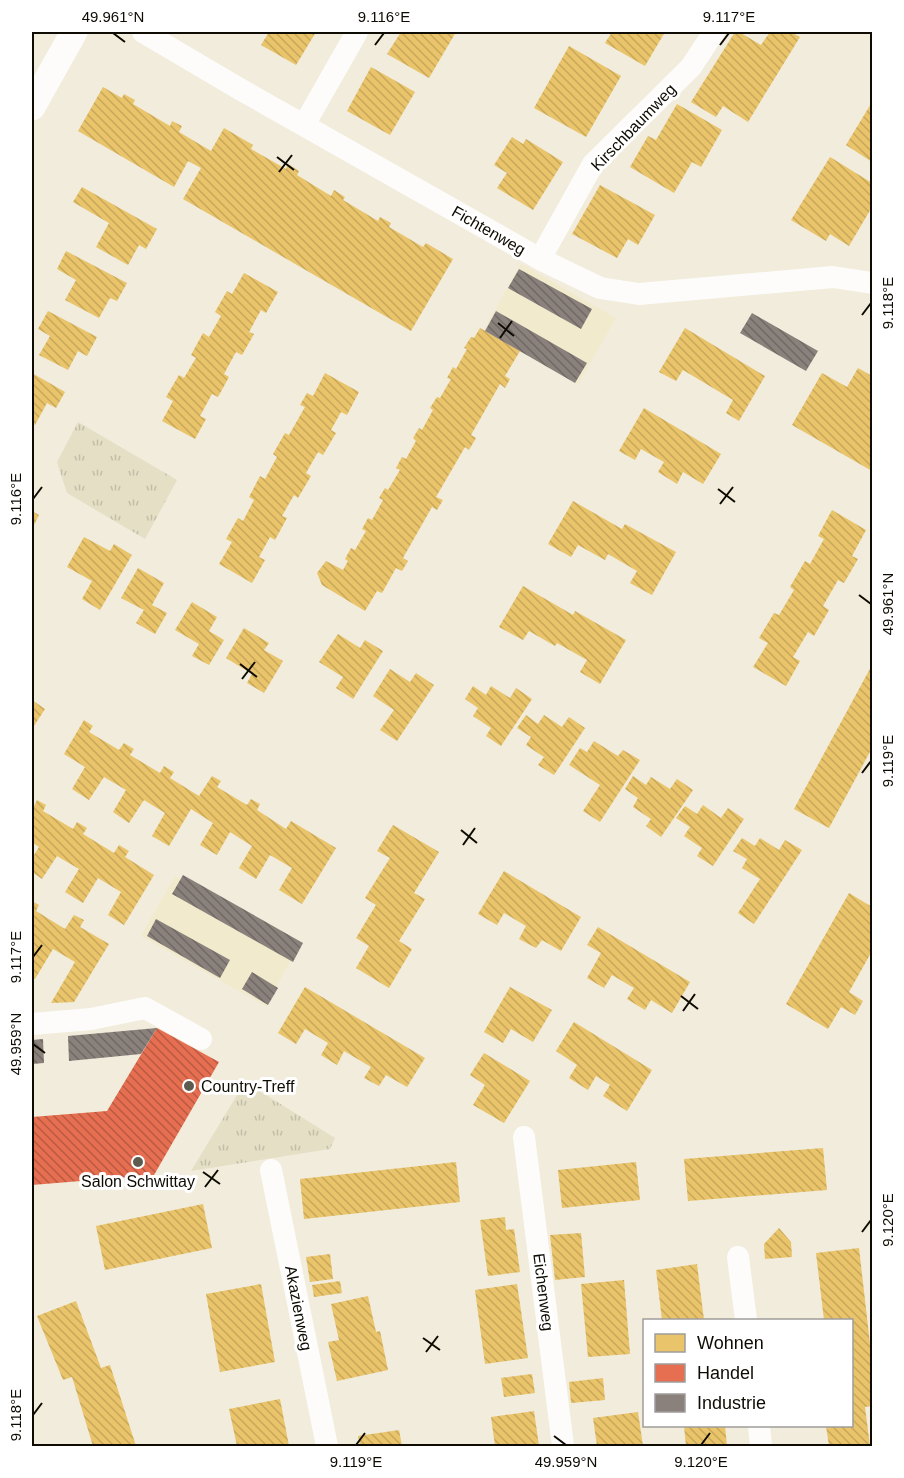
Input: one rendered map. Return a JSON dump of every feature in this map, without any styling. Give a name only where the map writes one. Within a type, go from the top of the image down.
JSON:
[{"type":"street","points":[[32,107],[74,32]]},
{"type":"street","name":"Fichtenweg","points":[[143,32],[540,259],[600,288],[639,294],[833,277],[871,278]]},
{"type":"street","points":[[304,125],[357,32]]},
{"type":"street","name":"Kirschbaumweg","points":[[540,259],[593,164],[691,68],[714,32]]},
{"type":"street","points":[[32,1024],[91,1019],[146,1008],[201,1039]]},
{"type":"street","name":"Eichenweg","points":[[524,1137],[563,1446]]},
{"type":"street","name":"Akazienweg","points":[[271,1170],[327,1446]]},
{"type":"street","points":[[738,1257],[746,1319]]},
{"type":"street","points":[[759,1427],[761,1446]]},
{"type":"shaded area","points":[[521,264],[616,318],[578,384],[484,330]]},
{"type":"shaded area","points":[[175,876],[299,945],[266,1006],[141,936]]},
{"type":"green space","points":[[78,422],[177,480],[145,539],[67,493],[57,462]]},
{"type":"green space","points":[[245,1082],[335,1138],[330,1149],[191,1171]]},
{"type":"building: Wohnen","points":[[269,32],[316,32],[296,65],[261,45]]},
{"type":"building: Wohnen","points":[[401,32],[456,32],[429,78],[387,54]]},
{"type":"building: Wohnen","points":[[612,32],[665,32],[645,66],[605,43]]},
{"type":"building: Wohnen","points":[[735,32],[761,45],[770,32],[791,32],[800,37],[748,122],[723,106],[716,117],[691,102]]},
{"type":"building: Wohnen","points":[[569,46],[621,76],[586,137],[534,108]]},
{"type":"building: Wohnen","points":[[371,67],[415,92],[390,135],[347,111]]},
{"type":"building: Wohnen","points":[[103,87],[122,98],[124,94],[135,100],[133,104],[170,126],[172,121],[182,126],[179,132],[211,151],[224,128],[253,145],[251,149],[286,169],[288,164],[299,171],[297,175],[331,196],[334,190],[345,197],[343,200],[378,221],[380,217],[391,223],[389,227],[423,247],[426,243],[453,259],[411,331],[183,199],[201,168],[188,161],[174,187],[78,131]]},
{"type":"building: Wohnen","points":[[872,102],[872,162],[846,145]]},
{"type":"building: Wohnen","points":[[677,104],[722,130],[701,167],[692,162],[674,193],[630,167],[648,136],[656,140]]},
{"type":"building: Wohnen","points":[[512,137],[523,144],[526,139],[563,162],[533,210],[497,188],[507,173],[494,165]]},
{"type":"building: Wohnen","points":[[830,157],[872,183],[872,207],[849,246],[830,234],[826,241],[791,220]]},
{"type":"building: Wohnen","points":[[600,185],[655,215],[638,245],[628,239],[617,258],[572,234]]},
{"type":"building: Wohnen","points":[[82,187],[157,229],[146,249],[139,245],[128,265],[96,247],[109,223],[73,202]]},
{"type":"building: Wohnen","points":[[66,251],[127,283],[117,301],[110,298],[99,318],[65,300],[76,280],[57,269]]},
{"type":"building: Wohnen","points":[[244,273],[278,292],[266,313],[261,310],[249,332],[254,334],[242,355],[236,352],[224,374],[229,377],[218,397],[212,394],[200,416],[206,419],[195,439],[162,421],[173,401],[166,397],[179,375],[184,378],[196,358],[191,355],[203,333],[209,337],[221,316],[215,312],[227,291],[232,294]]},
{"type":"building: Wohnen","points":[[48,311],[97,337],[87,356],[78,351],[68,370],[39,355],[50,336],[38,329]]},
{"type":"building: Wohnen","points":[[480,328],[520,351],[505,376],[510,379],[505,388],[500,384],[471,435],[476,438],[469,450],[465,447],[436,497],[443,500],[437,510],[432,507],[403,558],[408,561],[402,571],[396,568],[382,593],[377,591],[365,611],[322,585],[317,573],[326,561],[343,570],[348,561],[345,559],[351,548],[355,550],[366,531],[362,529],[368,518],[372,520],[383,500],[379,498],[385,488],[388,490],[400,470],[396,468],[402,457],[406,459],[416,441],[413,438],[419,428],[422,430],[433,410],[430,408],[437,397],[440,398],[451,379],[447,378],[453,367],[456,369],[467,349],[464,348]]},
{"type":"building: Wohnen","points":[[685,328],[765,376],[739,421],[726,413],[733,400],[683,370],[676,381],[659,372]]},
{"type":"building: Wohnen","points":[[858,368],[872,376],[870,393],[872,395],[872,471],[792,425],[822,373],[847,387]]},
{"type":"building: Wohnen","points":[[32,373],[65,392],[56,408],[47,403],[35,425],[32,423]]},
{"type":"building: Wohnen","points":[[325,373],[359,392],[347,415],[341,412],[331,430],[336,433],[323,455],[318,452],[306,473],[311,476],[298,498],[294,495],[282,516],[287,518],[275,540],[270,537],[259,557],[265,560],[252,583],[219,564],[232,542],[226,539],[238,518],[243,521],[254,500],[249,497],[260,476],[265,479],[277,457],[273,454],[285,433],[289,435],[305,407],[300,405],[307,393],[313,396]]},
{"type":"building: Wohnen","points":[[644,408],[721,454],[703,484],[683,472],[677,484],[658,472],[664,462],[641,449],[635,460],[619,451]]},
{"type":"building: Wohnen","points":[[573,501],[622,529],[625,524],[676,552],[652,595],[630,583],[637,571],[608,554],[605,560],[578,545],[571,557],[548,544]]},
{"type":"building: Wohnen","points":[[832,510],[866,530],[852,556],[858,559],[844,583],[838,580],[823,606],[829,610],[814,636],[808,632],[793,657],[800,661],[786,686],[753,667],[768,643],[759,638],[774,613],[779,615],[794,590],[790,587],[805,561],[810,564],[824,539],[818,536]]},
{"type":"building: Wohnen","points":[[32,511],[39,515],[32,529]]},
{"type":"building: Wohnen","points":[[84,537],[110,551],[114,544],[132,555],[100,610],[82,599],[92,581],[67,567]]},
{"type":"building: Wohnen","points":[[138,568],[164,583],[152,605],[167,613],[155,634],[136,623],[144,610],[121,598]]},
{"type":"building: Wohnen","points":[[523,586],[573,615],[575,611],[626,640],[600,684],[580,672],[587,660],[557,643],[555,646],[529,631],[523,640],[499,627]]},
{"type":"building: Wohnen","points":[[192,602],[217,617],[209,631],[224,640],[209,665],[192,656],[199,644],[175,630]]},
{"type":"building: Wohnen","points":[[244,628],[269,643],[264,650],[283,661],[264,693],[247,683],[252,674],[226,658]]},
{"type":"building: Wohnen","points":[[338,634],[360,648],[365,640],[383,651],[353,699],[336,688],[343,677],[319,662]]},
{"type":"building: Wohnen","points":[[872,665],[872,748],[829,828],[794,809]]},
{"type":"building: Wohnen","points":[[390,669],[410,682],[416,673],[434,685],[397,741],[380,730],[394,710],[373,696]]},
{"type":"building: Wohnen","points":[[473,686],[486,695],[491,686],[510,698],[516,688],[532,699],[501,746],[486,736],[491,728],[473,716],[478,708],[465,699]]},
{"type":"building: Wohnen","points":[[32,700],[45,709],[32,729]]},
{"type":"building: Wohnen","points":[[526,715],[538,724],[544,715],[562,727],[569,717],[585,728],[554,775],[538,765],[544,757],[526,745],[531,737],[517,728]]},
{"type":"building: Wohnen","points":[[84,720],[93,726],[89,732],[119,750],[124,743],[134,749],[130,755],[160,773],[164,766],[174,772],[170,778],[199,796],[212,776],[221,781],[217,787],[247,805],[251,799],[260,804],[257,810],[286,829],[291,821],[336,848],[302,904],[279,890],[292,868],[270,855],[256,879],[239,868],[252,846],[230,832],[217,855],[200,845],[213,823],[191,809],[169,846],[152,836],[165,813],[144,800],[129,823],[113,812],[126,790],[104,777],[89,800],[72,789],[85,767],[64,754]]},
{"type":"building: Wohnen","points":[[594,741],[618,756],[623,750],[640,760],[600,822],[583,811],[600,785],[569,765],[580,748],[587,752]]},
{"type":"building: Wohnen","points":[[633,776],[646,785],[651,777],[670,789],[677,779],[693,790],[661,837],[646,826],[651,819],[633,807],[638,798],[625,789]]},
{"type":"building: Wohnen","points":[[37,800],[46,805],[43,811],[73,829],[77,822],[87,828],[83,834],[114,853],[119,845],[129,851],[125,857],[154,875],[124,925],[108,915],[121,892],[98,878],[83,903],[65,892],[79,869],[57,856],[42,879],[32,872],[32,858],[39,847],[32,842],[32,810]]},
{"type":"building: Wohnen","points":[[703,805],[721,818],[728,808],[744,819],[713,866],[697,856],[702,848],[684,836],[690,827],[676,818],[685,806],[697,814]]},
{"type":"building: Wohnen","points":[[393,825],[439,852],[414,893],[425,899],[399,941],[412,949],[389,988],[356,968],[369,946],[356,938],[376,905],[365,898],[390,858],[377,851]]},
{"type":"building: Wohnen","points":[[742,838],[755,846],[760,838],[779,850],[785,840],[802,850],[754,924],[738,913],[760,879],[742,868],[747,859],[733,851]]},
{"type":"building: Wohnen","points":[[504,871],[581,917],[561,951],[542,940],[536,948],[519,939],[526,926],[504,913],[497,925],[478,914]]},
{"type":"building: Wohnen","points":[[849,893],[872,907],[872,951],[849,992],[863,1001],[855,1015],[841,1007],[828,1029],[786,1004]]},
{"type":"building: Wohnen","points":[[32,901],[39,905],[36,911],[65,929],[74,915],[84,920],[80,927],[109,944],[74,1002],[51,1003],[75,962],[53,949],[35,979],[32,977]]},
{"type":"building: Wohnen","points":[[598,927],[690,982],[672,1013],[651,1000],[645,1010],[627,999],[634,988],[612,975],[604,988],[587,978],[601,953],[587,945]]},
{"type":"building: Wohnen","points":[[305,987],[425,1058],[407,1087],[386,1075],[379,1086],[364,1078],[371,1067],[344,1051],[337,1065],[321,1055],[328,1043],[305,1029],[296,1044],[278,1033]]},
{"type":"building: Wohnen","points":[[510,987],[552,1010],[533,1042],[511,1029],[503,1043],[484,1032]]},
{"type":"building: Wohnen","points":[[574,1022],[652,1070],[627,1111],[603,1096],[610,1085],[596,1076],[588,1090],[569,1078],[577,1065],[556,1051]]},
{"type":"building: Wohnen","points":[[484,1053],[530,1081],[504,1123],[473,1105],[485,1085],[470,1075]]},
{"type":"building: Wohnen","points":[[823,1148],[827,1190],[688,1201],[684,1159]]},
{"type":"building: Wohnen","points":[[456,1162],[460,1202],[304,1219],[300,1179]]},
{"type":"building: Wohnen","points":[[636,1162],[640,1200],[562,1208],[558,1170]]},
{"type":"building: Wohnen","points":[[203,1204],[212,1248],[105,1270],[96,1226]]},
{"type":"building: Wohnen","points":[[505,1217],[506,1230],[514,1229],[520,1272],[488,1276],[480,1220]]},
{"type":"building: Wohnen","points":[[779,1228],[791,1242],[792,1257],[765,1259],[764,1244]]},
{"type":"building: Wohnen","points":[[581,1233],[585,1277],[555,1280],[550,1235]]},
{"type":"building: Wohnen","points":[[859,1248],[872,1361],[872,1406],[865,1407],[870,1446],[829,1446],[826,1427],[853,1427],[853,1319],[824,1319],[816,1253]]},
{"type":"building: Wohnen","points":[[330,1254],[333,1279],[310,1282],[306,1257]]},
{"type":"building: Wohnen","points":[[697,1264],[704,1319],[662,1319],[656,1270]]},
{"type":"building: Wohnen","points":[[624,1280],[630,1354],[588,1357],[581,1284]]},
{"type":"building: Wohnen","points":[[340,1281],[342,1293],[314,1297],[312,1285]]},
{"type":"building: Wohnen","points":[[261,1284],[275,1362],[220,1372],[206,1294]]},
{"type":"building: Wohnen","points":[[517,1284],[528,1358],[485,1364],[475,1290]]},
{"type":"building: Wohnen","points":[[368,1296],[376,1332],[380,1331],[388,1370],[337,1381],[328,1342],[339,1340],[331,1304]]},
{"type":"building: Wohnen","points":[[76,1301],[101,1368],[110,1365],[136,1446],[93,1446],[72,1377],[63,1380],[37,1316]]},
{"type":"building: Wohnen","points":[[532,1374],[535,1393],[504,1397],[501,1378]]},
{"type":"building: Wohnen","points":[[603,1378],[605,1400],[571,1403],[569,1382]]},
{"type":"building: Wohnen","points":[[280,1399],[289,1446],[237,1446],[229,1409]]},
{"type":"building: Wohnen","points":[[534,1411],[539,1446],[495,1446],[491,1417]]},
{"type":"building: Wohnen","points":[[638,1412],[643,1446],[597,1446],[593,1418]]},
{"type":"building: Wohnen","points":[[684,1427],[725,1427],[727,1446],[686,1446]]},
{"type":"building: Wohnen","points":[[399,1430],[402,1446],[360,1446],[358,1436]]},
{"type":"building: Handel","points":[[157,1028],[219,1062],[154,1175],[32,1185],[32,1117],[107,1111]]},
{"type":"building: Industrie","points":[[519,269],[592,309],[581,329],[508,288]]},
{"type":"building: Industrie","points":[[496,311],[587,363],[575,383],[485,331]]},
{"type":"building: Industrie","points":[[752,313],[818,351],[806,371],[740,333]]},
{"type":"building: Industrie","points":[[183,875],[303,943],[293,962],[172,894]]},
{"type":"building: Industrie","points":[[156,919],[230,960],[220,978],[147,936]]},
{"type":"building: Industrie","points":[[252,972],[278,988],[268,1005],[242,989]]},
{"type":"building: Industrie","points":[[157,1028],[141,1054],[69,1061],[68,1036]]},
{"type":"building: Industrie","points":[[43,1039],[44,1063],[32,1064],[32,1040]]},
{"type":"place","name":"Country-Treff","points":[[189,1086]]},
{"type":"place","name":"Salon Schwittay","points":[[138,1162]]}]
